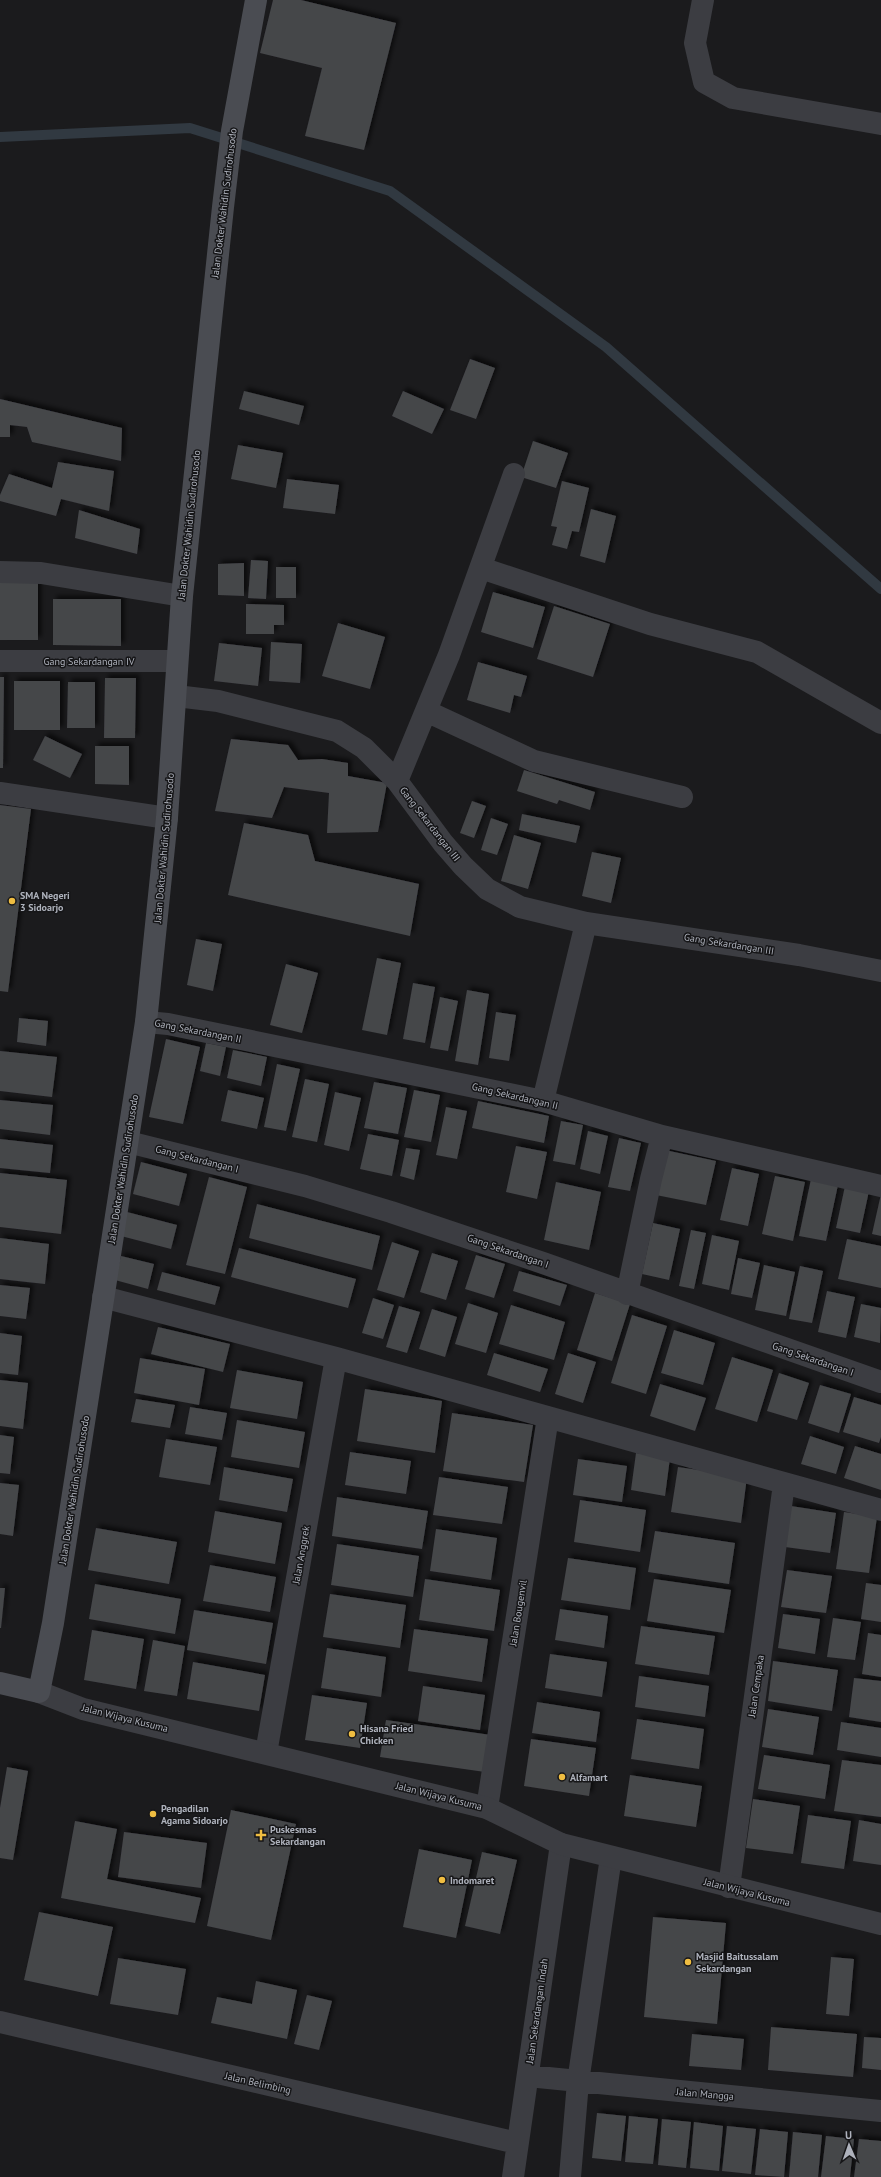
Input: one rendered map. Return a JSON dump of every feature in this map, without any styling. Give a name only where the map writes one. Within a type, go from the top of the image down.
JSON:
[{"type":"main road","name":"Jalan Dokter Wahidin Sudirohusodo","points":[[39,1692],[53,1623],[146,1022],[167,818],[182,596],[223,207],[232,131],[256,0]]},
{"type":"main road","points":[[0,1683],[39,1692]]},
{"type":"street","points":[[703,0],[695,44],[704,82],[733,98],[881,124]]},
{"type":"street","points":[[397,781],[426,711],[514,474]]},
{"type":"street","points":[[480,568],[650,624],[757,652],[881,723]]},
{"type":"street","points":[[0,572],[41,573],[182,596]]},
{"type":"street","name":"Gang Sekardangan IV","points":[[0,660],[177,661]]},
{"type":"street","name":"Gang Sekardangan III","points":[[176,696],[218,700],[337,731],[364,748],[397,781],[443,843],[487,889],[520,907],[586,923],[799,955],[881,971]]},
{"type":"street","points":[[426,711],[534,761],[682,797]]},
{"type":"street","points":[[0,793],[167,818]]},
{"type":"street","points":[[543,1101],[586,923]]},
{"type":"street","name":"Gang Sekardangan II","points":[[146,1022],[168,1024],[543,1101],[662,1136],[881,1186]]},
{"type":"street","points":[[627,1294],[651,1179],[662,1136]]},
{"type":"street","name":"Gang Sekardangan I","points":[[128,1142],[305,1186],[391,1212],[543,1263],[627,1294],[881,1382]]},
{"type":"street","points":[[103,1297],[336,1358],[881,1510]]},
{"type":"street","name":"Jalan Anggrek","points":[[266,1753],[336,1358]]},
{"type":"street","name":"Jalan Bougenvil","points":[[487,1808],[548,1417]]},
{"type":"street","name":"Jalan Cempaka","points":[[729,1887],[784,1484]]},
{"type":"street","name":"Jalan Wijaya Kusuma","points":[[39,1692],[83,1709],[487,1808],[561,1844],[881,1924]]},
{"type":"street","name":"Jalan Sekardangan Indah","points":[[513,2177],[561,1844]]},
{"type":"street","points":[[570,2177],[578,2082],[611,1857]]},
{"type":"street","name":"Jalan Belimbing","points":[[0,2022],[517,2143]]},
{"type":"street","name":"Jalan Mangga","points":[[528,2076],[881,2111]]},
{"type":"building","points":[[273,0],[301,0],[396,23],[364,150],[305,136],[322,68],[260,53]]},
{"type":"building","points":[[470,359],[495,368],[476,419],[450,410]]},
{"type":"building","points":[[244,391],[304,406],[299,425],[239,409]]},
{"type":"building","points":[[403,391],[444,409],[432,434],[392,416]]},
{"type":"building","points":[[0,399],[122,428],[121,461],[32,442],[27,427],[10,425],[10,437],[0,437]]},
{"type":"building","points":[[533,441],[568,453],[556,488],[521,477]]},
{"type":"building","points":[[238,445],[283,453],[276,488],[231,479]]},
{"type":"building","points":[[58,462],[114,471],[109,511],[61,499],[56,516],[0,501],[0,495],[9,474],[52,488]]},
{"type":"building","points":[[287,479],[339,485],[335,514],[283,508]]},
{"type":"building","points":[[562,481],[589,488],[579,532],[572,531],[567,549],[552,545],[557,527],[551,526]]},
{"type":"building","points":[[591,509],[616,516],[605,563],[580,556]]},
{"type":"building","points":[[79,510],[140,529],[137,554],[75,538]]},
{"type":"building","points":[[251,560],[268,561],[266,599],[248,598]]},
{"type":"building","points":[[244,563],[244,596],[218,595],[218,564]]},
{"type":"building","points":[[276,567],[296,567],[296,598],[276,598]]},
{"type":"building","points":[[0,580],[38,580],[38,640],[0,640]]},
{"type":"building","points":[[493,592],[545,607],[533,648],[481,632]]},
{"type":"building","points":[[53,599],[121,599],[121,646],[53,645]]},
{"type":"building","points":[[246,604],[284,605],[284,625],[274,625],[274,634],[246,634]]},
{"type":"building","points":[[554,606],[610,624],[593,677],[537,659]]},
{"type":"building","points":[[338,623],[385,637],[370,689],[322,676]]},
{"type":"building","points":[[271,642],[302,644],[300,683],[269,681]]},
{"type":"building","points":[[219,643],[262,648],[258,686],[214,681]]},
{"type":"building","points":[[478,662],[527,676],[521,697],[514,695],[510,713],[467,700]]},
{"type":"building","points":[[0,677],[4,677],[3,768],[0,768]]},
{"type":"building","points":[[105,678],[136,678],[135,738],[104,738]]},
{"type":"building","points":[[14,681],[60,681],[60,730],[14,730]]},
{"type":"building","points":[[68,682],[95,682],[95,728],[67,728]]},
{"type":"building","points":[[45,736],[82,754],[70,778],[33,760]]},
{"type":"building","points":[[231,739],[288,745],[298,760],[322,759],[348,763],[348,776],[387,783],[378,832],[327,833],[329,793],[284,787],[272,818],[215,811]]},
{"type":"building","points":[[95,746],[129,746],[129,785],[95,784]]},
{"type":"building","points":[[524,770],[595,792],[590,810],[559,800],[557,804],[517,791]]},
{"type":"building","points":[[472,801],[486,806],[474,838],[460,833]]},
{"type":"building","points":[[0,805],[31,809],[8,992],[0,991]]},
{"type":"building","points":[[522,814],[580,826],[576,843],[519,830]]},
{"type":"building","points":[[491,818],[508,824],[497,855],[481,850]]},
{"type":"building","points":[[244,823],[308,835],[315,861],[419,884],[410,936],[228,895]]},
{"type":"building","points":[[514,835],[541,843],[528,889],[501,881]]},
{"type":"building","points":[[592,852],[621,858],[611,903],[582,896]]},
{"type":"building","points":[[196,939],[222,944],[213,991],[187,985]]},
{"type":"building","points":[[377,958],[401,963],[387,1035],[362,1030]]},
{"type":"building","points":[[286,964],[318,973],[302,1033],[270,1025]]},
{"type":"building","points":[[413,983],[435,987],[425,1043],[403,1039]]},
{"type":"building","points":[[467,990],[489,994],[478,1065],[455,1061]]},
{"type":"building","points":[[440,997],[458,1001],[448,1051],[430,1048]]},
{"type":"building","points":[[496,1012],[516,1015],[509,1061],[489,1058]]},
{"type":"building","points":[[19,1018],[48,1021],[46,1046],[17,1042]]},
{"type":"building","points":[[166,1039],[200,1047],[183,1124],[149,1117]]},
{"type":"building","points":[[206,1043],[226,1047],[220,1076],[200,1071]]},
{"type":"building","points":[[233,1050],[267,1057],[261,1086],[227,1078]]},
{"type":"building","points":[[0,1051],[57,1057],[52,1097],[0,1091]]},
{"type":"building","points":[[277,1064],[300,1069],[286,1131],[264,1127]]},
{"type":"building","points":[[305,1079],[329,1084],[317,1142],[292,1137]]},
{"type":"building","points":[[374,1082],[407,1088],[398,1134],[364,1128]]},
{"type":"building","points":[[228,1090],[264,1098],[257,1129],[221,1121]]},
{"type":"building","points":[[414,1090],[440,1095],[431,1142],[404,1137]]},
{"type":"building","points":[[335,1092],[361,1098],[349,1151],[324,1145]]},
{"type":"building","points":[[0,1100],[53,1105],[50,1135],[0,1129]]},
{"type":"building","points":[[478,1101],[549,1116],[544,1143],[472,1128]]},
{"type":"building","points":[[446,1107],[467,1111],[457,1159],[436,1155]]},
{"type":"building","points":[[561,1121],[583,1125],[575,1165],[553,1161]]},
{"type":"building","points":[[588,1131],[608,1136],[600,1174],[580,1169]]},
{"type":"building","points":[[368,1134],[399,1140],[392,1176],[360,1169]]},
{"type":"building","points":[[619,1138],[641,1143],[630,1191],[608,1187]]},
{"type":"building","points":[[0,1139],[53,1145],[50,1173],[0,1168]]},
{"type":"building","points":[[516,1146],[547,1152],[537,1199],[506,1192]]},
{"type":"building","points":[[406,1148],[420,1150],[414,1180],[400,1176]]},
{"type":"building","points":[[665,1150],[716,1161],[706,1205],[656,1195]]},
{"type":"building","points":[[141,1162],[187,1174],[179,1206],[133,1194]]},
{"type":"building","points":[[732,1168],[759,1174],[748,1226],[720,1220]]},
{"type":"building","points":[[0,1173],[67,1180],[61,1234],[0,1227]]},
{"type":"building","points":[[775,1176],[805,1182],[793,1241],[762,1234]]},
{"type":"building","points":[[209,1177],[247,1187],[225,1274],[186,1265]]},
{"type":"building","points":[[811,1179],[838,1185],[826,1241],[799,1236]]},
{"type":"building","points":[[556,1182],[601,1192],[589,1250],[544,1240]]},
{"type":"building","points":[[845,1186],[869,1191],[860,1233],[836,1228]]},
{"type":"building","points":[[881,1194],[881,1236],[872,1234]]},
{"type":"building","points":[[257,1204],[380,1236],[372,1270],[249,1238]]},
{"type":"building","points":[[127,1212],[177,1225],[171,1249],[121,1236]]},
{"type":"building","points":[[653,1223],[680,1229],[669,1280],[642,1274]]},
{"type":"building","points":[[691,1230],[706,1233],[694,1289],[679,1286]]},
{"type":"building","points":[[712,1235],[739,1241],[729,1290],[702,1284]]},
{"type":"building","points":[[0,1238],[49,1244],[45,1284],[0,1279]]},
{"type":"building","points":[[847,1239],[881,1246],[881,1288],[838,1279]]},
{"type":"building","points":[[392,1242],[419,1251],[404,1298],[377,1290]]},
{"type":"building","points":[[239,1248],[356,1279],[348,1308],[231,1277]]},
{"type":"building","points":[[432,1253],[458,1261],[446,1300],[420,1292]]},
{"type":"building","points":[[476,1255],[505,1264],[494,1298],[465,1289]]},
{"type":"building","points":[[121,1256],[154,1264],[148,1289],[115,1280]]},
{"type":"building","points":[[738,1258],[760,1263],[752,1298],[731,1294]]},
{"type":"building","points":[[764,1265],[795,1272],[786,1316],[755,1310]]},
{"type":"building","points":[[800,1266],[823,1271],[812,1323],[789,1319]]},
{"type":"building","points":[[519,1271],[567,1285],[560,1306],[513,1291]]},
{"type":"building","points":[[162,1272],[220,1287],[215,1305],[157,1290]]},
{"type":"building","points":[[0,1285],[30,1288],[26,1319],[0,1316]]},
{"type":"building","points":[[827,1291],[855,1297],[846,1338],[818,1332]]},
{"type":"building","points":[[595,1293],[630,1304],[612,1361],[577,1350]]},
{"type":"building","points":[[373,1298],[394,1305],[383,1339],[362,1333]]},
{"type":"building","points":[[468,1303],[498,1313],[486,1353],[455,1344]]},
{"type":"building","points":[[861,1304],[881,1308],[880,1343],[854,1337]]},
{"type":"building","points":[[511,1305],[565,1322],[554,1360],[499,1344]]},
{"type":"building","points":[[399,1306],[420,1312],[407,1353],[386,1347]]},
{"type":"building","points":[[432,1309],[457,1317],[445,1357],[419,1349]]},
{"type":"building","points":[[632,1315],[667,1326],[646,1394],[611,1383]]},
{"type":"building","points":[[158,1327],[230,1344],[223,1372],[151,1354]]},
{"type":"building","points":[[674,1330],[715,1343],[703,1385],[661,1373]]},
{"type":"building","points":[[0,1333],[22,1336],[18,1375],[0,1373]]},
{"type":"building","points":[[494,1353],[548,1369],[540,1392],[487,1375]]},
{"type":"building","points":[[568,1353],[596,1362],[583,1403],[555,1394]]},
{"type":"building","points":[[732,1357],[773,1370],[757,1422],[715,1409]]},
{"type":"building","points":[[140,1358],[205,1369],[199,1405],[134,1393]]},
{"type":"building","points":[[237,1370],[303,1382],[297,1419],[230,1408]]},
{"type":"building","points":[[779,1373],[809,1383],[797,1420],[767,1411]]},
{"type":"building","points":[[0,1380],[28,1383],[23,1429],[0,1426]]},
{"type":"building","points":[[660,1384],[706,1398],[695,1431],[650,1416]]},
{"type":"building","points":[[820,1385],[851,1394],[839,1433],[808,1423]]},
{"type":"building","points":[[365,1389],[442,1401],[435,1453],[357,1441]]},
{"type":"building","points":[[854,1397],[881,1405],[881,1437],[879,1443],[843,1432]]},
{"type":"building","points":[[136,1399],[175,1405],[170,1428],[131,1422]]},
{"type":"building","points":[[190,1407],[227,1413],[222,1440],[185,1434]]},
{"type":"building","points":[[452,1413],[533,1425],[524,1482],[443,1471]]},
{"type":"building","points":[[237,1420],[305,1432],[299,1468],[231,1457]]},
{"type":"building","points":[[0,1435],[14,1437],[10,1474],[0,1473]]},
{"type":"building","points":[[810,1436],[844,1447],[836,1474],[801,1464]]},
{"type":"building","points":[[166,1439],[217,1447],[210,1485],[159,1477]]},
{"type":"building","points":[[855,1446],[881,1454],[881,1490],[844,1478]]},
{"type":"building","points":[[350,1452],[411,1461],[406,1494],[345,1485]]},
{"type":"building","points":[[636,1453],[670,1458],[665,1496],[631,1490]]},
{"type":"building","points":[[578,1459],[627,1466],[622,1502],[573,1495]]},
{"type":"building","points":[[224,1467],[293,1479],[287,1512],[219,1500]]},
{"type":"building","points":[[678,1467],[747,1477],[741,1523],[671,1512]]},
{"type":"building","points":[[439,1477],[508,1487],[502,1524],[433,1515]]},
{"type":"building","points":[[0,1483],[19,1485],[13,1536],[0,1534]]},
{"type":"building","points":[[337,1497],[428,1511],[422,1549],[332,1536]]},
{"type":"building","points":[[580,1500],[646,1510],[640,1552],[574,1542]]},
{"type":"building","points":[[791,1506],[836,1513],[830,1553],[785,1547]]},
{"type":"building","points":[[215,1511],[282,1523],[275,1564],[208,1552]]},
{"type":"building","points":[[844,1512],[877,1517],[869,1573],[836,1569]]},
{"type":"building","points":[[96,1528],[177,1542],[169,1584],[88,1570]]},
{"type":"building","points":[[436,1529],[497,1538],[491,1580],[430,1571]]},
{"type":"building","points":[[655,1531],[735,1543],[729,1584],[648,1572]]},
{"type":"building","points":[[337,1544],[419,1556],[413,1597],[331,1585]]},
{"type":"building","points":[[568,1558],[636,1568],[630,1610],[561,1600]]},
{"type":"building","points":[[210,1565],[276,1577],[270,1612],[203,1601]]},
{"type":"building","points":[[787,1570],[832,1576],[826,1613],[781,1607]]},
{"type":"building","points":[[425,1579],[500,1590],[494,1631],[419,1620]]},
{"type":"building","points":[[654,1579],[731,1590],[724,1633],[647,1621]]},
{"type":"building","points":[[866,1583],[881,1585],[881,1622],[861,1619]]},
{"type":"building","points":[[95,1584],[181,1599],[175,1634],[89,1619]]},
{"type":"building","points":[[0,1588],[5,1588],[1,1628],[0,1628]]},
{"type":"building","points":[[330,1594],[406,1605],[400,1648],[323,1637]]},
{"type":"building","points":[[560,1609],[608,1616],[604,1648],[555,1640]]},
{"type":"building","points":[[194,1610],[273,1623],[266,1664],[187,1650]]},
{"type":"building","points":[[783,1614],[820,1619],[815,1654],[778,1648]]},
{"type":"building","points":[[833,1618],[861,1622],[855,1660],[827,1657]]},
{"type":"building","points":[[641,1626],[715,1636],[709,1675],[635,1664]]},
{"type":"building","points":[[414,1629],[488,1639],[482,1682],[408,1671]]},
{"type":"building","points":[[92,1630],[144,1639],[136,1689],[84,1680]]},
{"type":"building","points":[[868,1633],[881,1635],[881,1677],[862,1674]]},
{"type":"building","points":[[153,1640],[185,1646],[177,1696],[144,1691]]},
{"type":"building","points":[[327,1648],[386,1657],[381,1697],[321,1688]]},
{"type":"building","points":[[550,1654],[607,1662],[602,1697],[545,1688]]},
{"type":"building","points":[[773,1661],[838,1670],[832,1711],[768,1701]]},
{"type":"building","points":[[193,1662],[265,1675],[259,1711],[187,1699]]},
{"type":"building","points":[[639,1676],[709,1686],[705,1717],[635,1707]]},
{"type":"building","points":[[854,1678],[881,1681],[881,1722],[849,1717]]},
{"type":"building","points":[[423,1686],[485,1695],[480,1730],[418,1721]]},
{"type":"building","points":[[312,1695],[367,1703],[360,1748],[305,1740]]},
{"type":"building","points":[[537,1702],[600,1712],[596,1742],[532,1733]]},
{"type":"building","points":[[768,1709],[819,1717],[813,1755],[762,1747]]},
{"type":"building","points":[[637,1719],[704,1729],[699,1769],[631,1759]]},
{"type":"building","points":[[386,1720],[491,1735],[485,1772],[380,1757]]},
{"type":"building","points":[[841,1722],[881,1728],[881,1757],[837,1750]]},
{"type":"building","points":[[531,1739],[596,1748],[589,1796],[524,1786]]},
{"type":"building","points":[[764,1755],[830,1765],[825,1799],[758,1789]]},
{"type":"building","points":[[842,1760],[881,1765],[881,1817],[834,1811]]},
{"type":"building","points":[[7,1767],[28,1771],[13,1860],[0,1858],[0,1808]]},
{"type":"building","points":[[630,1775],[702,1786],[696,1827],[624,1816]]},
{"type":"building","points":[[753,1799],[800,1806],[793,1854],[746,1848]]},
{"type":"building","points":[[231,1810],[296,1824],[271,1940],[207,1926]]},
{"type":"building","points":[[808,1815],[851,1821],[844,1869],[801,1863]]},
{"type":"building","points":[[859,1820],[881,1824],[881,1865],[853,1861]]},
{"type":"building","points":[[75,1821],[117,1829],[107,1879],[201,1898],[195,1923],[61,1898]]},
{"type":"building","points":[[124,1832],[207,1843],[201,1888],[118,1877]]},
{"type":"building","points":[[419,1849],[472,1860],[456,1938],[403,1927]]},
{"type":"building","points":[[482,1852],[517,1860],[500,1934],[465,1926]]},
{"type":"building","points":[[39,1912],[113,1927],[98,1996],[24,1980]]},
{"type":"building","points":[[653,1917],[726,1923],[717,2024],[644,2017]]},
{"type":"building","points":[[831,1957],[854,1959],[849,2016],[826,2014]]},
{"type":"building","points":[[118,1958],[186,1969],[178,2015],[110,2004]]},
{"type":"building","points":[[256,1981],[297,1990],[287,2039],[211,2023],[217,1997],[252,2004]]},
{"type":"building","points":[[307,1995],[332,2001],[319,2050],[294,2044]]},
{"type":"building","points":[[771,2027],[857,2034],[853,2077],[768,2070]]},
{"type":"building","points":[[692,2034],[744,2039],[741,2070],[689,2066]]},
{"type":"building","points":[[864,2037],[881,2038],[881,2070],[862,2068]]},
{"type":"building","points":[[597,2113],[626,2116],[621,2161],[592,2158]]},
{"type":"building","points":[[629,2116],[658,2119],[653,2164],[625,2162]]},
{"type":"building","points":[[662,2119],[691,2122],[686,2168],[658,2165]]},
{"type":"building","points":[[694,2122],[723,2126],[719,2171],[690,2168]]},
{"type":"building","points":[[727,2126],[756,2129],[751,2174],[722,2171]]},
{"type":"building","points":[[760,2129],[788,2132],[784,2177],[755,2175]]},
{"type":"building","points":[[793,2132],[822,2135],[818,2177],[789,2177]]},
{"type":"building","points":[[826,2136],[854,2139],[850,2177],[821,2177]]},
{"type":"building","points":[[859,2139],[881,2141],[881,2177],[854,2177]]},
{"type":"waterway","points":[[0,137],[190,128],[390,191],[606,347],[881,589]]},
{"type":"place","name":"SMA Negeri 3 Sidoarjo","points":[[12,901]]},
{"type":"place","name":"Hisana Fried Chicken","points":[[352,1734]]},
{"type":"place","name":"Alfamart","points":[[562,1777]]},
{"type":"place","name":"Pengadilan Agama Sidoarjo","points":[[153,1814]]},
{"type":"place","name":"Puskesmas Sekardangan","points":[[261,1835]]},
{"type":"place","name":"Indomaret","points":[[442,1880]]},
{"type":"place","name":"Masjid Baitussalam Sekardangan","points":[[688,1962]]}]
